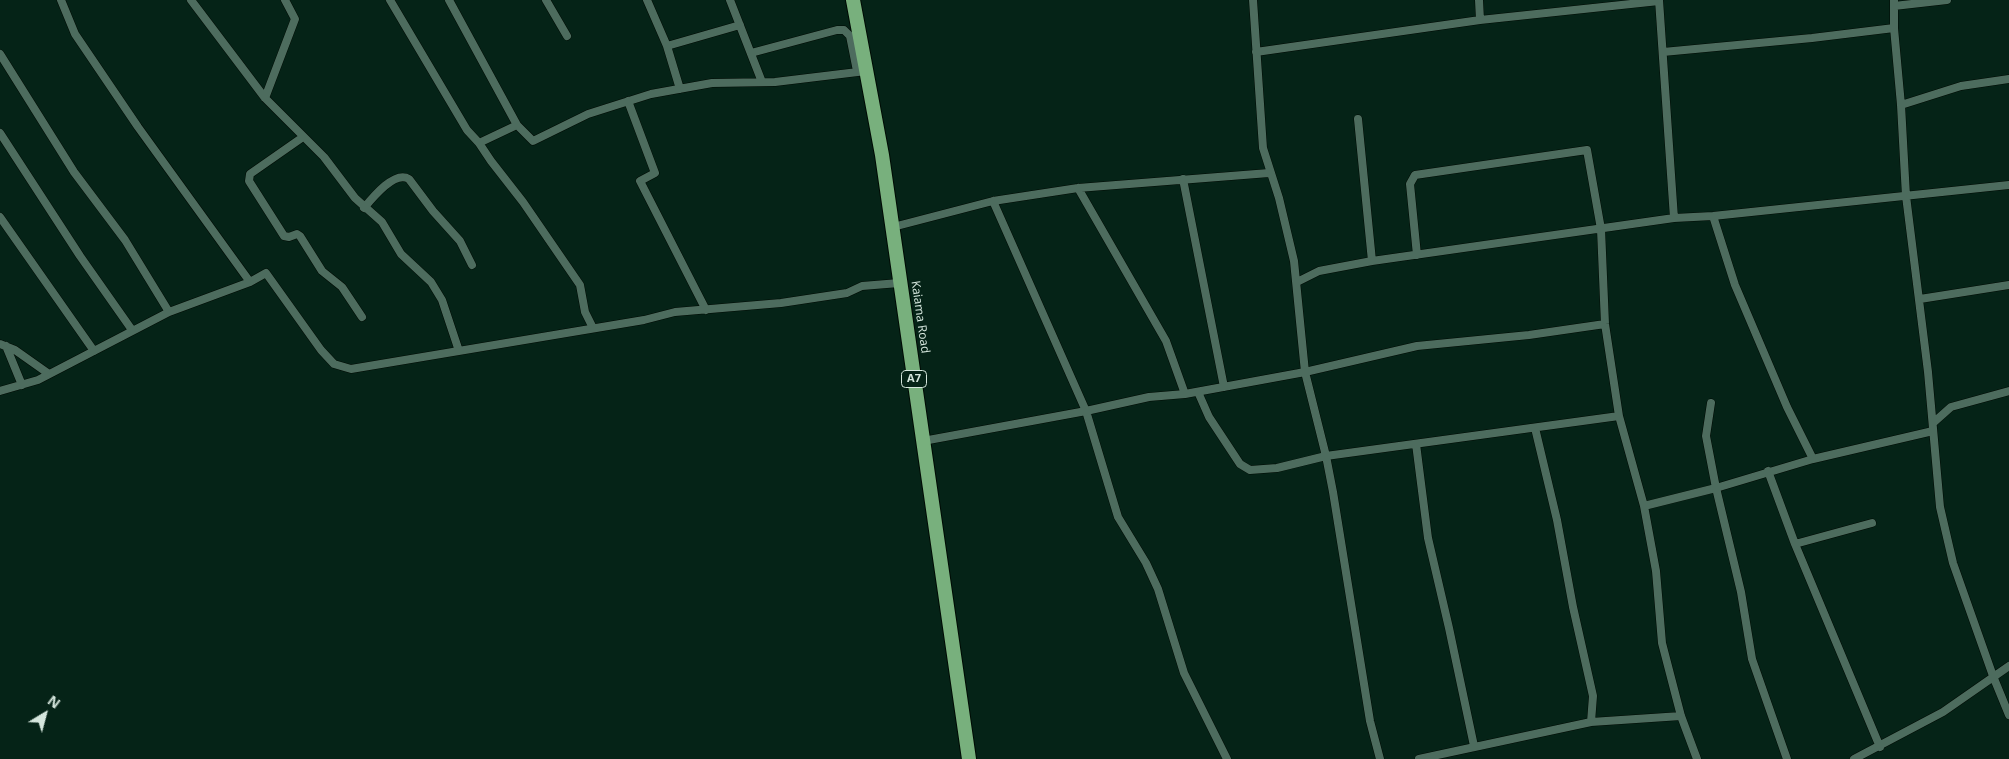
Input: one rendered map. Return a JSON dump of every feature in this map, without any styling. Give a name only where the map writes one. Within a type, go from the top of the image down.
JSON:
[{"type":"highway","name":"Kaiama Road","points":[[853,0],[862,71],[882,155],[969,759]]},
{"type":"street","points":[[61,0],[75,34],[138,128],[250,282]]},
{"type":"street","points":[[191,0],[265,98],[324,158],[364,208],[382,222],[401,254],[437,290],[459,351]]},
{"type":"street","points":[[265,98],[295,19],[285,0]]},
{"type":"street","points":[[390,0],[467,130],[479,143],[580,286],[585,312],[593,328]]},
{"type":"street","points":[[449,0],[517,125],[533,141],[588,114],[651,94],[712,83],[762,82],[862,71],[850,36],[844,30],[837,30],[751,53]]},
{"type":"street","points":[[546,0],[567,36]]},
{"type":"street","points":[[647,0],[668,46],[680,89]]},
{"type":"street","points":[[730,0],[762,82]]},
{"type":"street","points":[[1253,0],[1263,148],[1294,261],[1306,372],[1326,456],[1370,721],[1380,759]]},
{"type":"street","points":[[1479,0],[1480,20]]},
{"type":"street","points":[[1947,0],[1894,3],[1894,28],[1906,196],[1920,299],[1940,507],[1953,563],[1993,676],[2009,715]]},
{"type":"street","points":[[1256,52],[1480,20],[1659,1],[1674,218]]},
{"type":"street","points":[[668,46],[740,25]]},
{"type":"street","points":[[1663,52],[1894,28]]},
{"type":"street","points":[[0,54],[74,172],[125,240],[169,312]]},
{"type":"street","points":[[1901,105],[1962,86],[2009,79]]},
{"type":"street","points":[[628,101],[655,172],[640,181],[706,310]]},
{"type":"street","points":[[1358,119],[1372,261]]},
{"type":"street","points":[[479,143],[517,125]]},
{"type":"street","points":[[0,133],[80,256],[132,330]]},
{"type":"street","points":[[303,137],[250,174],[249,181],[284,236],[289,237],[296,234],[300,236],[322,271],[342,287],[362,317]]},
{"type":"street","points":[[1417,255],[1410,184],[1411,179],[1415,175],[1587,150],[1601,229],[1605,324],[1619,416],[1644,506],[1656,571],[1662,644],[1681,716],[1697,759]]},
{"type":"street","points":[[893,227],[993,201],[1078,188],[1269,173]]},
{"type":"street","points":[[364,208],[375,195],[398,176],[404,176],[409,179],[433,211],[460,241],[472,265]]},
{"type":"street","points":[[1183,180],[1224,387]]},
{"type":"street","points":[[1296,282],[1319,271],[1372,261],[1674,218],[1713,216],[2009,185]]},
{"type":"street","points":[[1078,188],[1166,341],[1185,394]]},
{"type":"street","points":[[993,201],[1086,412],[1118,517],[1146,563],[1158,588],[1184,673],[1227,759]]},
{"type":"street","points":[[1713,216],[1735,285],[1787,407],[1813,459]]},
{"type":"street","points":[[0,217],[94,351]]},
{"type":"street","points":[[0,391],[22,385],[49,374],[169,312],[250,282],[266,273],[321,350],[334,364],[351,369],[644,320],[675,312],[781,303],[847,293],[862,286],[900,283]]},
{"type":"street","points":[[1920,299],[2009,285]]},
{"type":"street","points":[[923,441],[1086,412],[1149,397],[1198,392],[1306,372],[1417,346],[1529,335],[1605,324]]},
{"type":"street","points":[[3,345],[49,374]]},
{"type":"street","points":[[3,345],[22,385]]},
{"type":"street","points":[[1644,506],[1716,488],[1768,471],[1933,427],[1951,407],[2009,391]]},
{"type":"street","points":[[1198,392],[1209,417],[1240,464],[1250,470],[1277,468],[1326,456],[1619,416]]},
{"type":"street","points":[[1711,403],[1706,436],[1716,488],[1741,592],[1752,659],[1787,759]]},
{"type":"street","points":[[1535,428],[1557,520],[1592,696],[1592,722]]},
{"type":"street","points":[[1416,444],[1428,538],[1474,746]]},
{"type":"street","points":[[1768,471],[1795,544],[1880,747]]},
{"type":"street","points":[[1795,544],[1872,523]]},
{"type":"street","points":[[1854,759],[1880,747],[1943,712],[2009,666]]},
{"type":"street","points":[[1419,759],[1592,722],[1681,716]]}]
